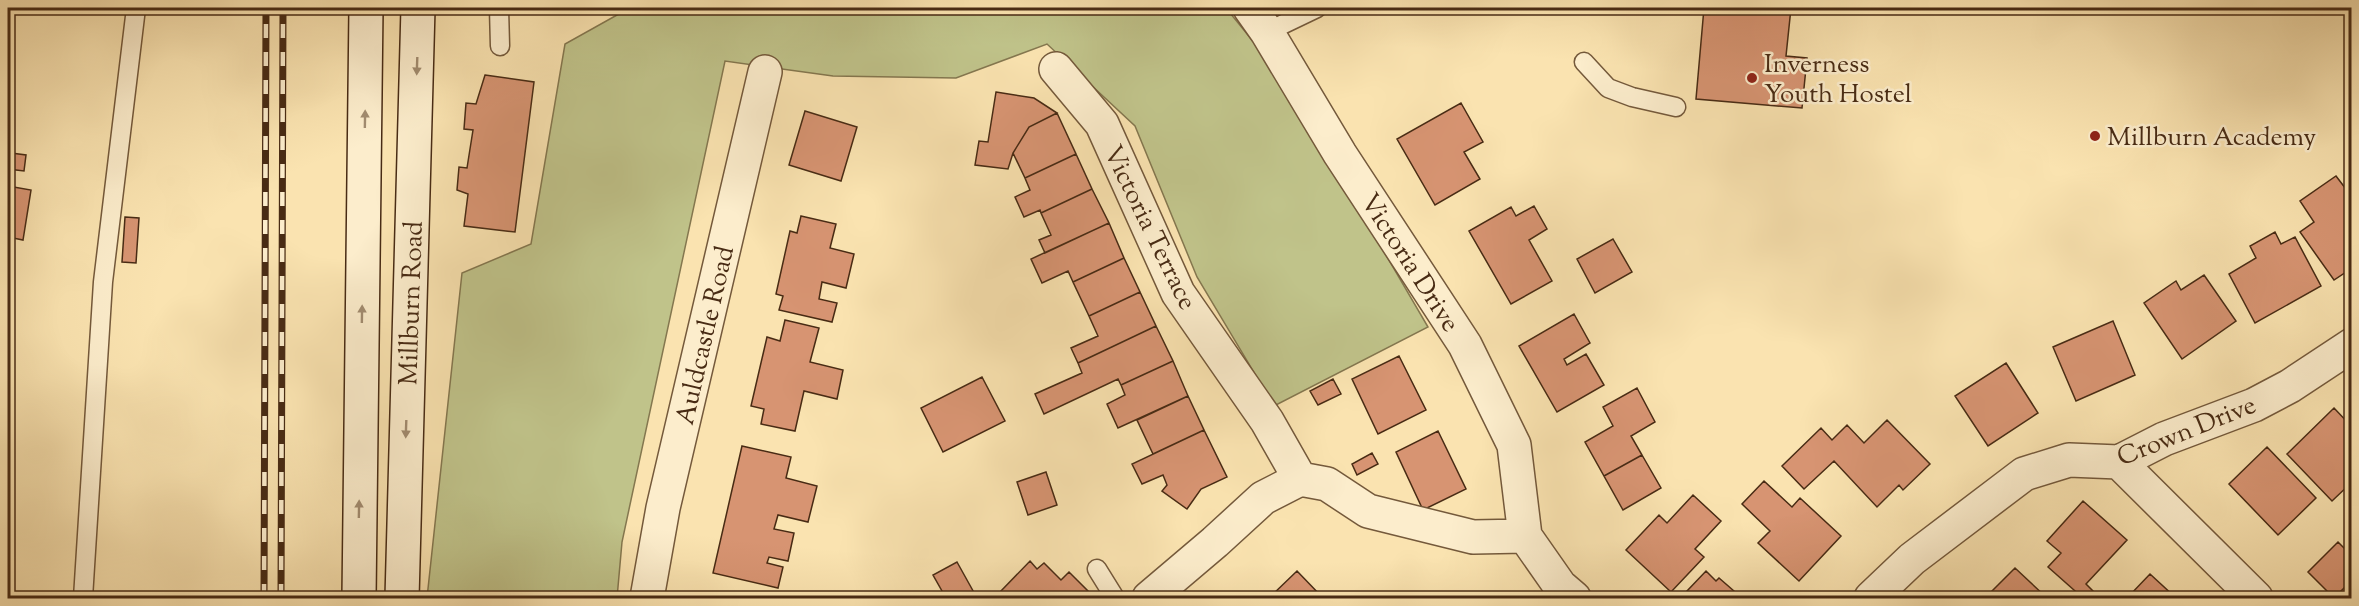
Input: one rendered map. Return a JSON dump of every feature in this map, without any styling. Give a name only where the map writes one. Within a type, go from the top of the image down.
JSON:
[{"type":"street","name":"Millburn Road","points":[[358,598],[366,8]]},
{"type":"street","name":"Millburn Road","points":[[402,598],[418,8]]},
{"type":"street","name":"Victoria Drive","points":[[1258,20],[1340,154],[1465,345],[1514,445],[1525,536],[1560,586],[1574,598]]},
{"type":"street","name":"Victoria Terrace","points":[[1056,69],[1102,124],[1178,293],[1268,421],[1300,479]]},
{"type":"street","name":"Auldcastle Road","points":[[646,598],[663,508],[765,72]]},
{"type":"street","name":"Crown Drive","points":[[1871,598],[1912,559],[2024,474],[2069,460],[2119,462],[2164,439],[2254,405],[2290,386],[2352,345]]},
{"type":"street","points":[[2119,462],[2256,598]]},
{"type":"street","points":[[1149,598],[1263,498],[1300,479],[1327,484],[1368,511],[1473,537],[1525,536]]},
{"type":"lane","points":[[83,598],[103,282],[136,8]]},
{"type":"lane","points":[[499,8],[500,46]]},
{"type":"lane","points":[[1258,20],[1317,8]]},
{"type":"lane","points":[[1584,62],[1608,88],[1632,97],[1676,107]]},
{"type":"lane","points":[[1097,569],[1115,598]]},
{"type":"green space","points":[[626,8],[1226,8],[1282,77],[1428,327],[1274,406],[1197,277],[1135,126],[1047,44],[956,78],[833,76],[725,61],[622,542],[617,598],[427,598],[462,273],[531,244],[565,44]]},
{"type":"building","name":"Inverness Youth Hostel","points":[[1704,8],[1791,8],[1786,56],[1807,58],[1802,108],[1696,99]]},
{"type":"building","points":[[485,75],[534,82],[515,232],[464,226],[468,194],[457,190],[459,167],[467,168],[473,130],[464,129],[466,103],[476,104]]},
{"type":"building","points":[[996,92],[1034,98],[1057,113],[1029,127],[1013,153],[1008,169],[975,165],[979,141],[988,142]]},
{"type":"building","points":[[1461,103],[1483,142],[1464,152],[1480,179],[1435,205],[1397,139]]},
{"type":"building","points":[[805,111],[857,127],[841,181],[789,165]]},
{"type":"building","points":[[1057,113],[1076,154],[1025,178],[1013,153],[1029,127]]},
{"type":"building","points":[[11,153],[26,155],[24,171],[8,169]]},
{"type":"building","points":[[1076,154],[1092,189],[1041,213],[1040,210],[1024,217],[1015,197],[1030,190],[1025,178]]},
{"type":"building","points":[[2336,176],[2352,197],[2352,268],[2334,280],[2300,232],[2314,222],[2300,201]]},
{"type":"building","points":[[8,186],[31,190],[23,240],[8,237]]},
{"type":"building","points":[[1092,189],[1109,223],[1045,253],[1039,240],[1051,235],[1041,213]]},
{"type":"building","points":[[1534,206],[1547,229],[1529,240],[1552,281],[1511,304],[1469,231],[1511,207],[1516,216]]},
{"type":"building","points":[[801,216],[836,224],[830,248],[854,254],[846,288],[822,282],[819,299],[837,303],[832,322],[779,310],[783,296],[776,294],[790,231],[797,233]]},
{"type":"building","points":[[125,217],[139,218],[136,263],[122,262]]},
{"type":"building","points":[[1109,223],[1124,258],[1073,282],[1068,271],[1042,283],[1031,259]]},
{"type":"building","points":[[2275,232],[2281,244],[2295,237],[2321,286],[2255,323],[2229,274],[2256,258],[2250,246]]},
{"type":"building","points":[[1613,239],[1632,272],[1595,293],[1577,259]]},
{"type":"building","points":[[1124,258],[1140,292],[1089,316],[1073,282]]},
{"type":"building","points":[[2204,275],[2236,321],[2182,359],[2144,303],[2176,281],[2181,290]]},
{"type":"building","points":[[1140,292],[1156,326],[1078,363],[1071,348],[1098,336],[1089,316]]},
{"type":"building","points":[[1574,314],[1590,343],[1564,359],[1567,365],[1586,354],[1604,385],[1557,412],[1519,346]]},
{"type":"building","points":[[785,320],[819,328],[810,362],[843,370],[837,399],[804,391],[795,431],[761,424],[764,409],[751,406],[767,337],[780,341]]},
{"type":"building","points":[[2113,321],[2135,375],[2076,401],[2053,347]]},
{"type":"building","points":[[1156,326],[1173,361],[1121,385],[1118,379],[1044,414],[1035,394],[1082,373],[1078,363]]},
{"type":"building","points":[[1399,356],[1426,410],[1378,434],[1352,379]]},
{"type":"building","points":[[1173,361],[1188,396],[1118,428],[1107,404],[1125,395],[1121,385]]},
{"type":"building","points":[[2006,363],[2038,413],[1988,446],[1955,396]]},
{"type":"building","points":[[982,377],[1005,421],[943,452],[921,408]]},
{"type":"building","points":[[1333,379],[1341,394],[1318,405],[1310,391]]},
{"type":"building","points":[[1637,388],[1655,422],[1631,436],[1642,455],[1604,476],[1585,442],[1613,426],[1603,407]]},
{"type":"building","points":[[1188,396],[1204,430],[1153,454],[1137,420]]},
{"type":"building","points":[[2334,408],[2352,427],[2352,482],[2332,501],[2287,454]]},
{"type":"building","points":[[1887,420],[1930,464],[1903,490],[1899,485],[1877,507],[1834,461],[1804,489],[1782,466],[1821,428],[1832,440],[1847,425],[1864,443]]},
{"type":"building","points":[[1204,430],[1227,477],[1201,489],[1187,509],[1162,491],[1167,485],[1163,475],[1142,484],[1132,464]]},
{"type":"building","points":[[1438,431],[1466,489],[1423,510],[1396,452]]},
{"type":"building","points":[[742,446],[791,457],[786,478],[817,486],[808,522],[778,515],[774,529],[794,533],[788,561],[769,557],[767,563],[783,567],[778,588],[713,573]]},
{"type":"building","points":[[2267,447],[2316,498],[2278,535],[2229,484]]},
{"type":"building","points":[[1372,453],[1378,464],[1357,475],[1352,464]]},
{"type":"building","points":[[1642,455],[1661,488],[1623,510],[1604,476]]},
{"type":"building","points":[[1046,472],[1057,505],[1028,515],[1017,482]]},
{"type":"building","points":[[1764,481],[1792,507],[1800,498],[1841,536],[1799,581],[1758,543],[1770,531],[1742,504]]},
{"type":"building","points":[[1693,495],[1721,521],[1695,549],[1704,557],[1671,592],[1626,550],[1659,515],[1667,523]]},
{"type":"building","points":[[2083,501],[2127,540],[2086,584],[2093,591],[2086,598],[2083,598],[2048,567],[2061,553],[2047,541]]},
{"type":"building","points":[[2338,542],[2346,550],[2352,544],[2352,580],[2334,598],[2308,572]]},
{"type":"building","points":[[1030,561],[1037,569],[1044,563],[1061,580],[1069,572],[1088,591],[1080,598],[1006,598],[1000,592]]},
{"type":"building","points":[[957,562],[977,598],[946,598],[933,575]]},
{"type":"building","points":[[2015,568],[2047,598],[1985,598]]},
{"type":"building","points":[[1297,571],[1323,598],[1269,598]]},
{"type":"building","points":[[1706,571],[1716,581],[1719,578],[1742,598],[1695,598],[1687,591]]},
{"type":"building","points":[[2150,574],[2176,598],[2128,597]]},
{"type":"building","points":[[2352,580],[2352,598],[2334,598]]},
{"type":"railway","points":[[264,598],[266,8]]},
{"type":"railway","points":[[281,598],[283,8]]},
{"type":"place","name":"Inverness Youth Hostel","points":[[1752,78]]},
{"type":"place","name":"Millburn Academy","points":[[2095,136]]}]
